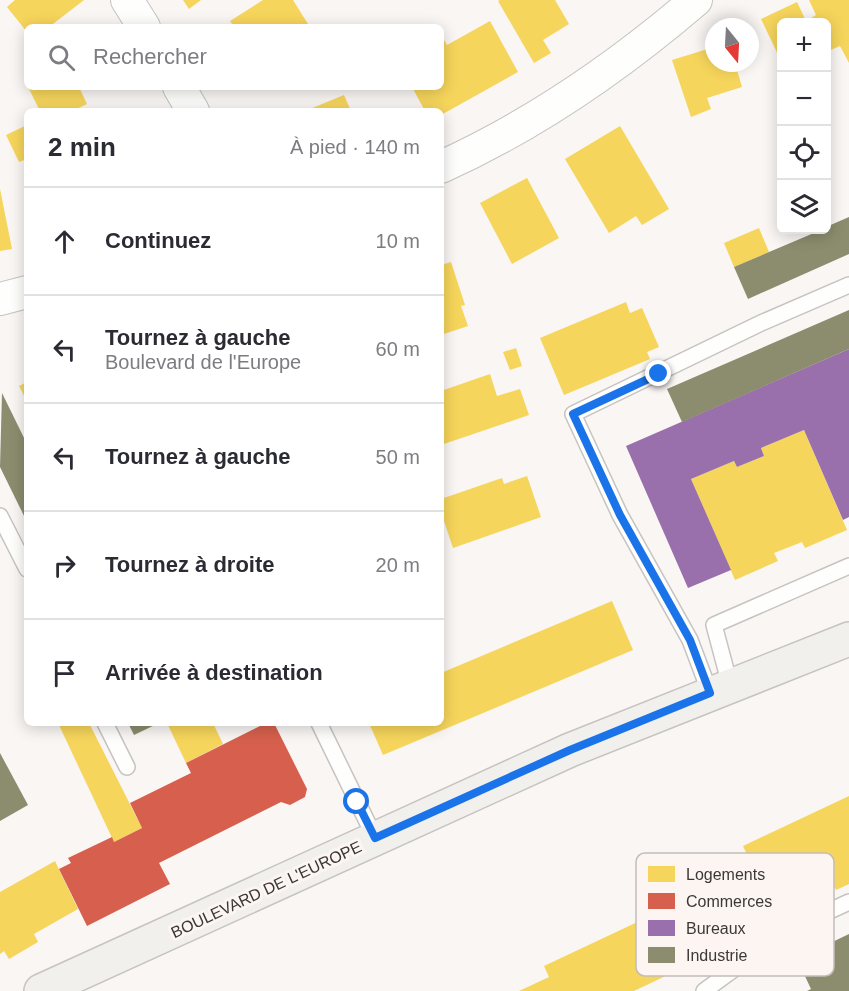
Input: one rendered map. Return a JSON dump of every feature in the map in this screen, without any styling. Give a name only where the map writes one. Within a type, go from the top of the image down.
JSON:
[{"type":"main road","name":"BOULEVARD DE L'EUROPE","points":[[41,991],[116,959],[570,750],[849,639]]},
{"type":"main road","name":"BOULEVARD DE L'EUROPE","points":[[69,991],[116,959]]},
{"type":"street","points":[[127,0],[142,24]]},
{"type":"street","points":[[444,164],[567,98],[653,37],[696,0]]},
{"type":"street","points":[[181,90],[191,108]]},
{"type":"street","points":[[0,298],[24,293]]},
{"type":"lane","points":[[720,689],[620,515],[573,414],[761,323],[849,285]]},
{"type":"lane","points":[[0,516],[24,563]]},
{"type":"lane","points":[[720,689],[714,625],[849,566]]},
{"type":"lane","points":[[107,726],[127,766]]},
{"type":"lane","points":[[320,726],[375,838]]},
{"type":"lane","points":[[834,909],[849,902]]},
{"type":"lane","points":[[704,991],[725,976]]},
{"type":"building: Logements","points":[[15,0],[84,0],[53,24],[24,24],[24,28],[7,7]]},
{"type":"building: Logements","points":[[183,0],[201,0],[189,9]]},
{"type":"building: Logements","points":[[263,0],[293,0],[308,24],[232,24],[230,21]]},
{"type":"building: Logements","points":[[555,0],[569,24],[543,40],[551,53],[534,63],[498,1]]},
{"type":"building: Logements","points":[[809,0],[849,0],[849,63],[840,46],[831,50],[831,18],[811,18],[816,15]]},
{"type":"building: Logements","points":[[797,2],[805,18],[777,18],[777,53],[761,19]]},
{"type":"building: Logements","points":[[490,21],[518,72],[444,113],[444,108],[423,108],[414,90],[444,90],[444,40],[447,45]]},
{"type":"building: Logements","points":[[705,50],[705,72],[738,72],[742,87],[707,98],[711,109],[691,117],[672,60]]},
{"type":"building: Logements","points":[[30,90],[80,90],[87,104],[78,108],[38,108]]},
{"type":"building: Logements","points":[[344,95],[350,108],[312,108]]},
{"type":"building: Logements","points":[[24,126],[24,160],[19,162],[6,135]]},
{"type":"building: Logements","points":[[620,126],[669,209],[642,225],[636,216],[609,233],[565,159]]},
{"type":"building: Logements","points":[[527,178],[559,238],[512,264],[480,203]]},
{"type":"building: Logements","points":[[0,189],[12,249],[0,251]]},
{"type":"building: Logements","points":[[759,228],[769,252],[734,267],[724,243]]},
{"type":"building: Logements","points":[[451,262],[465,305],[461,306],[468,326],[444,334],[444,264]]},
{"type":"building: Logements","points":[[626,302],[630,313],[642,308],[659,347],[647,352],[650,359],[564,395],[540,338]]},
{"type":"building: Logements","points":[[516,348],[522,366],[510,370],[503,352]]},
{"type":"building: Logements","points":[[490,374],[497,396],[520,389],[529,415],[444,444],[444,390]]},
{"type":"building: Logements","points":[[24,384],[24,396],[19,386]]},
{"type":"building: Logements","points":[[804,430],[847,530],[805,548],[802,542],[774,553],[778,561],[735,580],[691,479],[734,461],[737,467],[764,456],[761,448]]},
{"type":"building: Logements","points":[[527,476],[541,517],[453,548],[444,521],[444,498],[502,478],[504,484]]},
{"type":"building: Logements","points":[[612,601],[633,650],[383,755],[370,726],[444,726],[444,672]]},
{"type":"building: Logements","points":[[59,726],[91,726],[142,828],[114,842]]},
{"type":"building: Logements","points":[[168,726],[214,726],[223,744],[186,763]]},
{"type":"building: Logements","points":[[849,796],[849,884],[836,890],[834,853],[746,853],[743,846]]},
{"type":"building: Logements","points":[[55,861],[78,909],[34,934],[38,942],[9,959],[4,951],[0,954],[0,892]]},
{"type":"building: Logements","points":[[636,923],[636,976],[666,976],[634,991],[519,991],[549,977],[544,966]]},
{"type":"building: Commerces","points":[[260,726],[276,726],[307,789],[305,797],[290,805],[281,802],[159,863],[170,884],[87,926],[59,869],[71,863],[68,858],[112,837],[114,842],[142,828],[130,803],[191,773],[186,763]]},
{"type":"building: Bureaux","points":[[849,349],[849,517],[843,520],[804,430],[761,448],[764,456],[737,467],[734,461],[691,479],[731,570],[688,588],[626,446]]},
{"type":"building: Industrie","points":[[849,217],[849,254],[748,299],[734,267],[812,234],[831,234],[831,225]]},
{"type":"building: Industrie","points":[[849,310],[849,349],[682,422],[667,389]]},
{"type":"building: Industrie","points":[[2,393],[24,438],[24,516],[0,467]]},
{"type":"building: Industrie","points":[[130,726],[153,726],[134,735]]},
{"type":"building: Industrie","points":[[0,753],[28,805],[0,821]]},
{"type":"building: Industrie","points":[[849,934],[849,991],[807,991],[811,989],[805,976],[834,976],[834,941]]},
{"type":"route","points":[[357,802],[375,838],[570,750],[710,693],[690,640],[620,515],[573,414],[659,374]]}]
